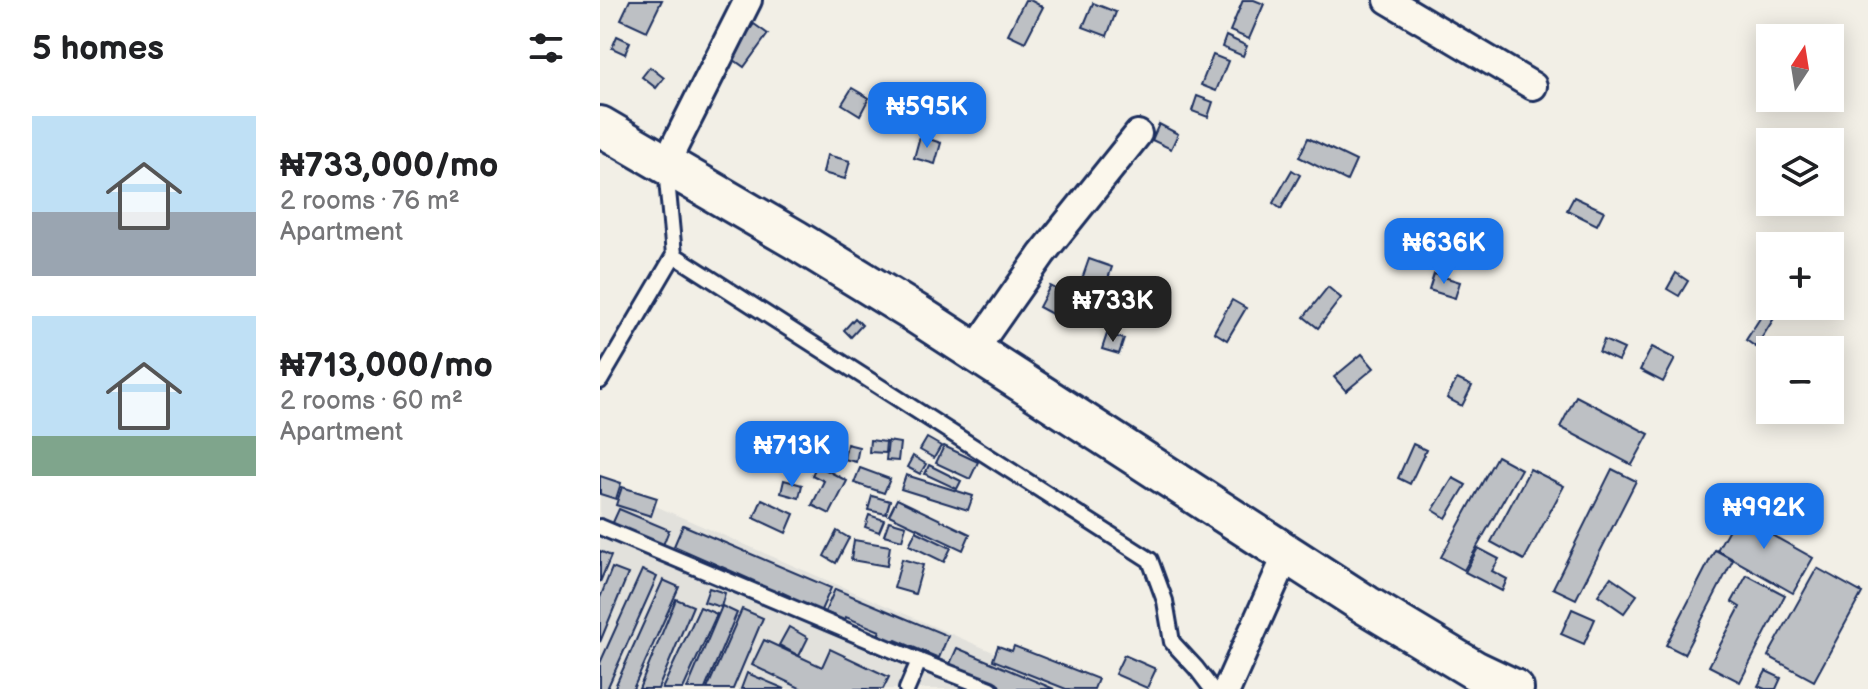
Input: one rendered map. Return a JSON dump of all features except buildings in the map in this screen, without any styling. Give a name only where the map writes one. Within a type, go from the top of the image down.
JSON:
[{"type":"main road","points":[[600,126],[808,248],[974,351],[1366,605],[1464,664],[1514,689]]},
{"type":"street","points":[[665,165],[748,0]]},
{"type":"street","points":[[1388,0],[1533,86]]},
{"type":"street","points":[[974,351],[1042,254],[1138,134]]},
{"type":"street","points":[[1227,689],[1287,554]]},
{"type":"lane","points":[[600,381],[674,255],[665,165]]},
{"type":"lane","points":[[674,255],[1150,560],[1165,601],[1172,642],[1212,689]]},
{"type":"lane","points":[[600,527],[991,689]]},
{"type":"lane","points":[[907,689],[919,661]]},
{"type":"shaded area","points":[[600,482],[1000,655],[1075,689],[600,689]]}]
